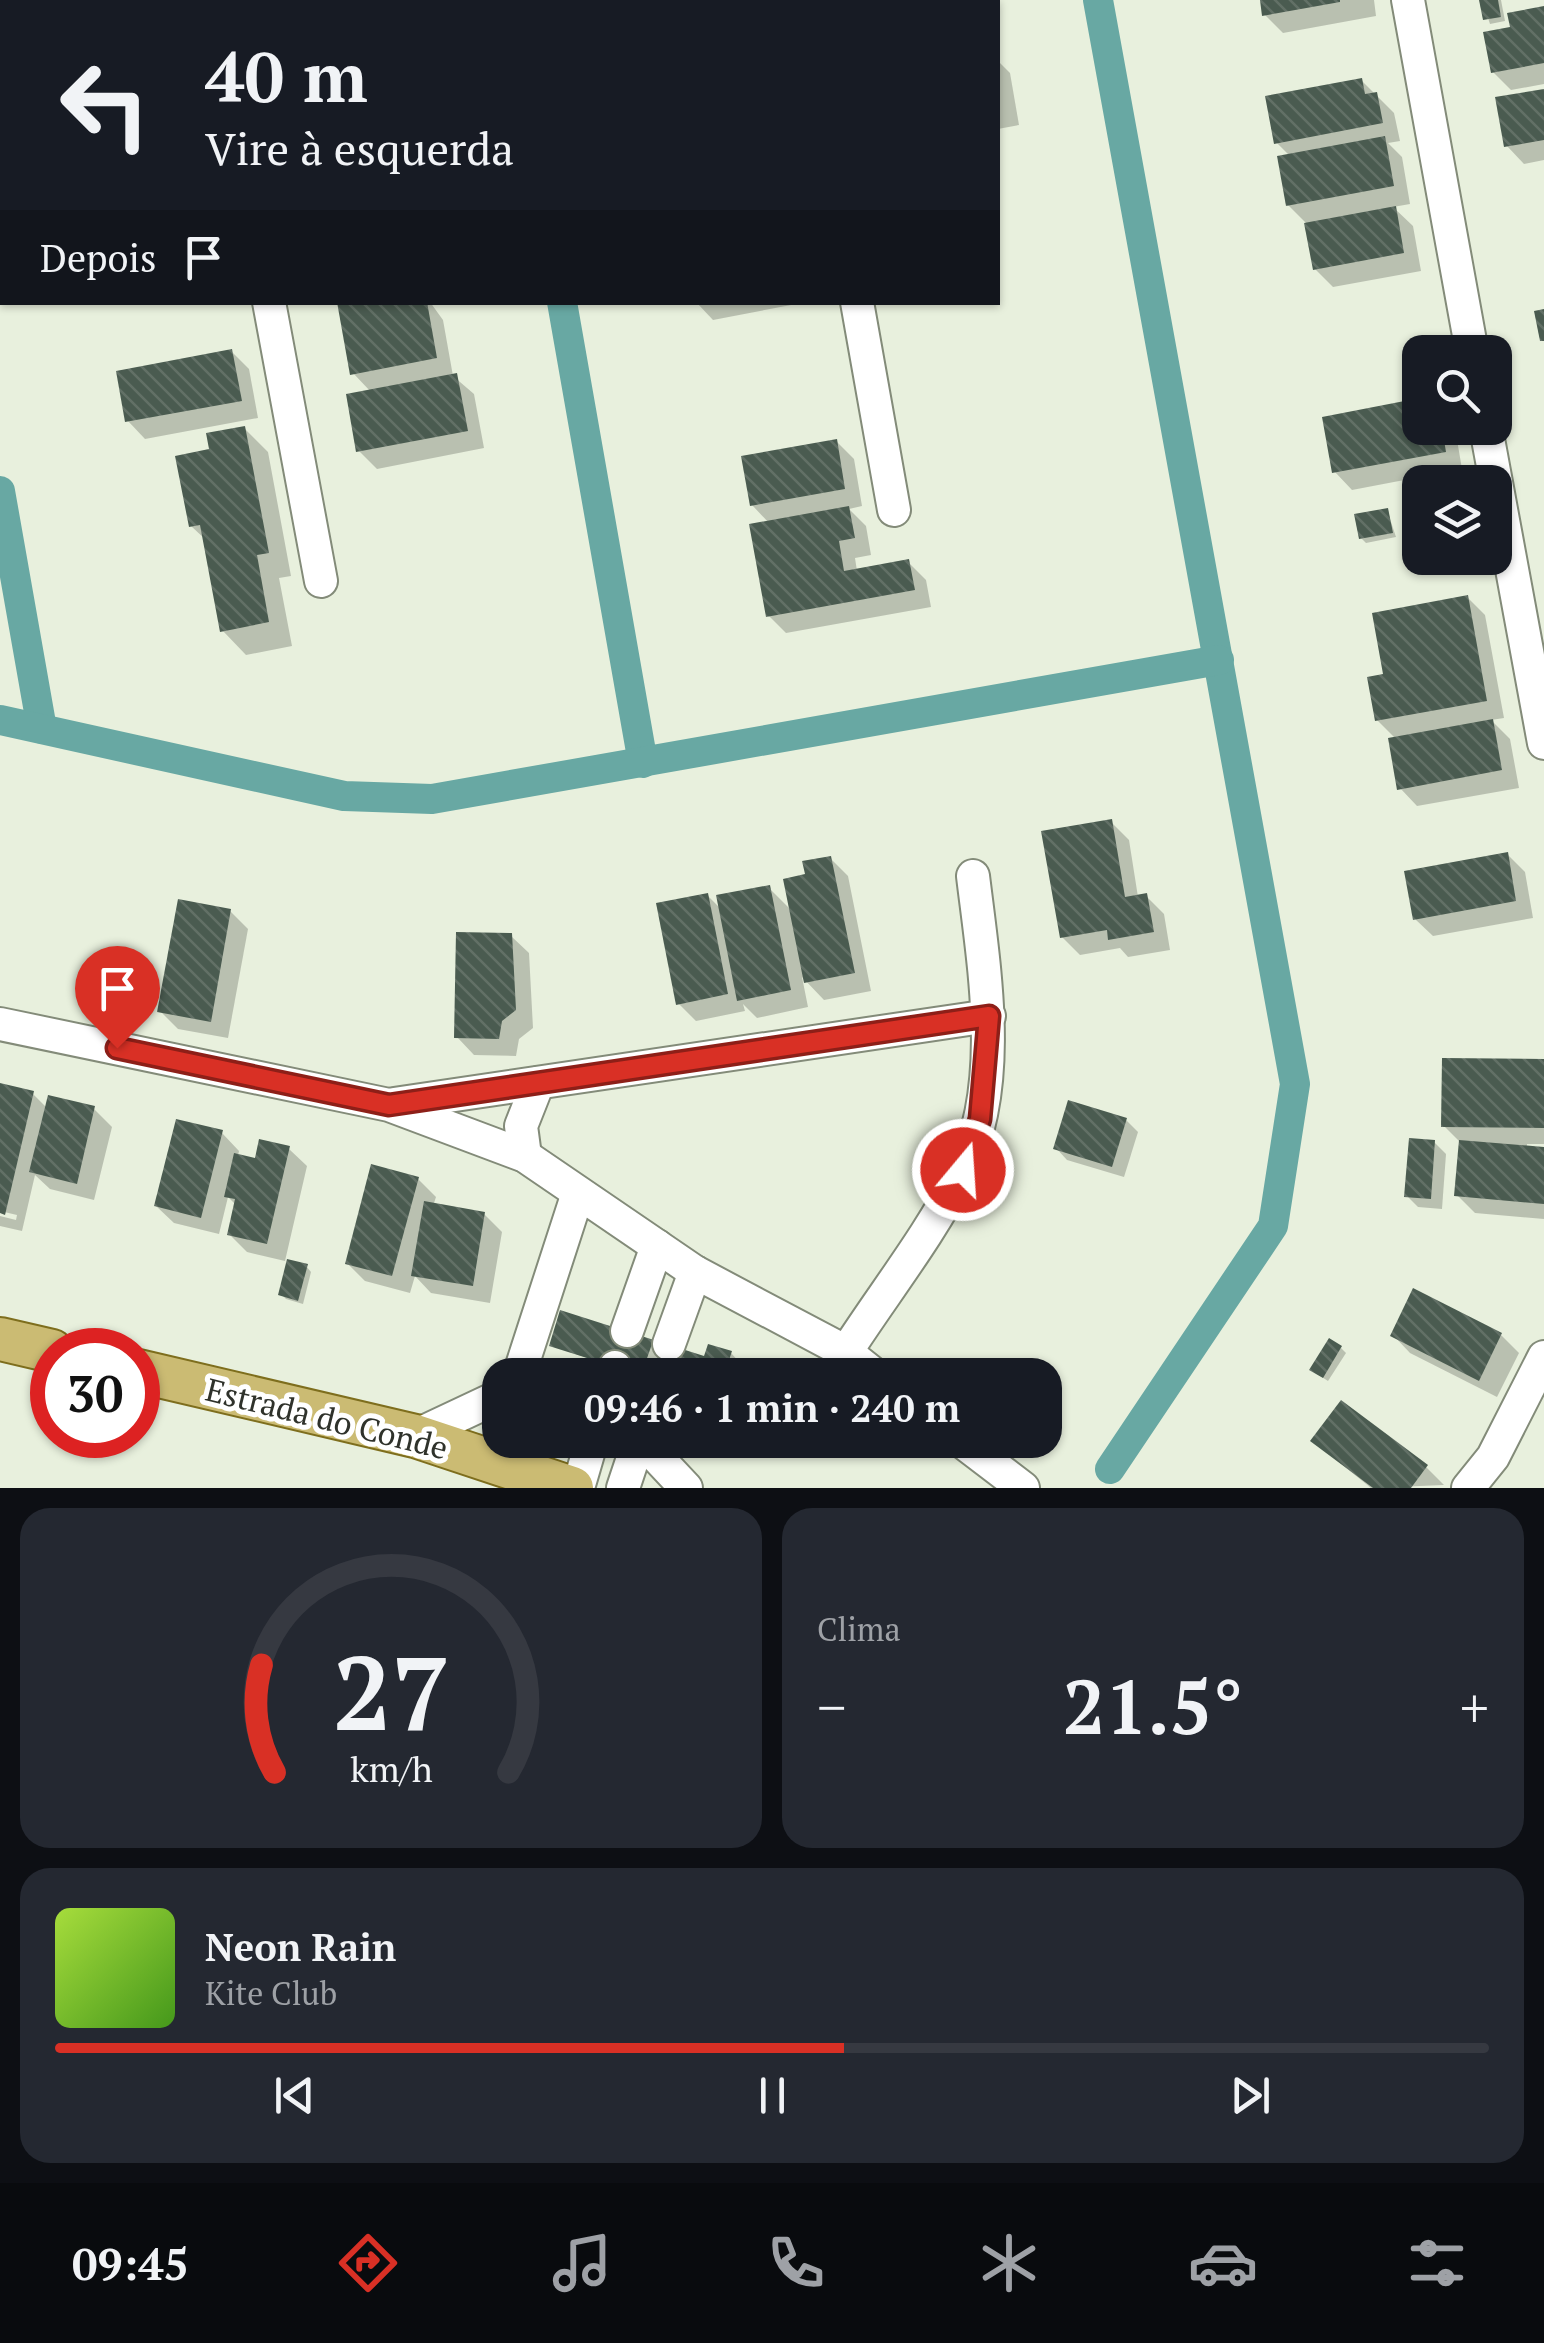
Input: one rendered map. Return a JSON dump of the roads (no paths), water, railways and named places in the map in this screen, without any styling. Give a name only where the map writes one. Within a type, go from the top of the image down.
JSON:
[{"type":"main road","points":[[0,1339],[30,1346]]},
{"type":"main road","name":"Estrada do Conde","points":[[160,1376],[415,1436],[575,1488]]},
{"type":"street","points":[[1408,0],[1469,335]]},
{"type":"street","points":[[270,305],[321,581]]},
{"type":"street","points":[[858,305],[894,510]]},
{"type":"street","points":[[1489,445],[1544,743]]},
{"type":"street","points":[[846,1352],[963,1170],[980,1119],[989,1016],[973,876]]},
{"type":"street","points":[[389,1105],[989,1016]]},
{"type":"street","points":[[0,1024],[389,1105],[524,1156],[695,1272],[854,1358]]},
{"type":"street","points":[[524,1156],[521,1126],[538,1083]]},
{"type":"street","points":[[524,1358],[578,1194]]},
{"type":"street","points":[[626,1331],[657,1246]]},
{"type":"street","points":[[669,1344],[695,1272]]},
{"type":"street","points":[[1468,1488],[1494,1456],[1544,1358]]},
{"type":"street","points":[[415,1436],[482,1404]]},
{"type":"street","points":[[575,1488],[586,1458]]},
{"type":"street","points":[[622,1488],[633,1458]]},
{"type":"street","points":[[657,1458],[686,1488]]},
{"type":"street","points":[[983,1458],[1022,1488]]},
{"type":"waterway","points":[[1098,0],[1295,1084],[1273,1226],[1110,1469]]},
{"type":"waterway","points":[[563,305],[643,763]]},
{"type":"waterway","points":[[0,491],[42,729]]},
{"type":"waterway","points":[[0,720],[344,796],[432,799],[1219,660]]},
{"type":"tunnel","points":[[664,1358],[669,1344]]}]
